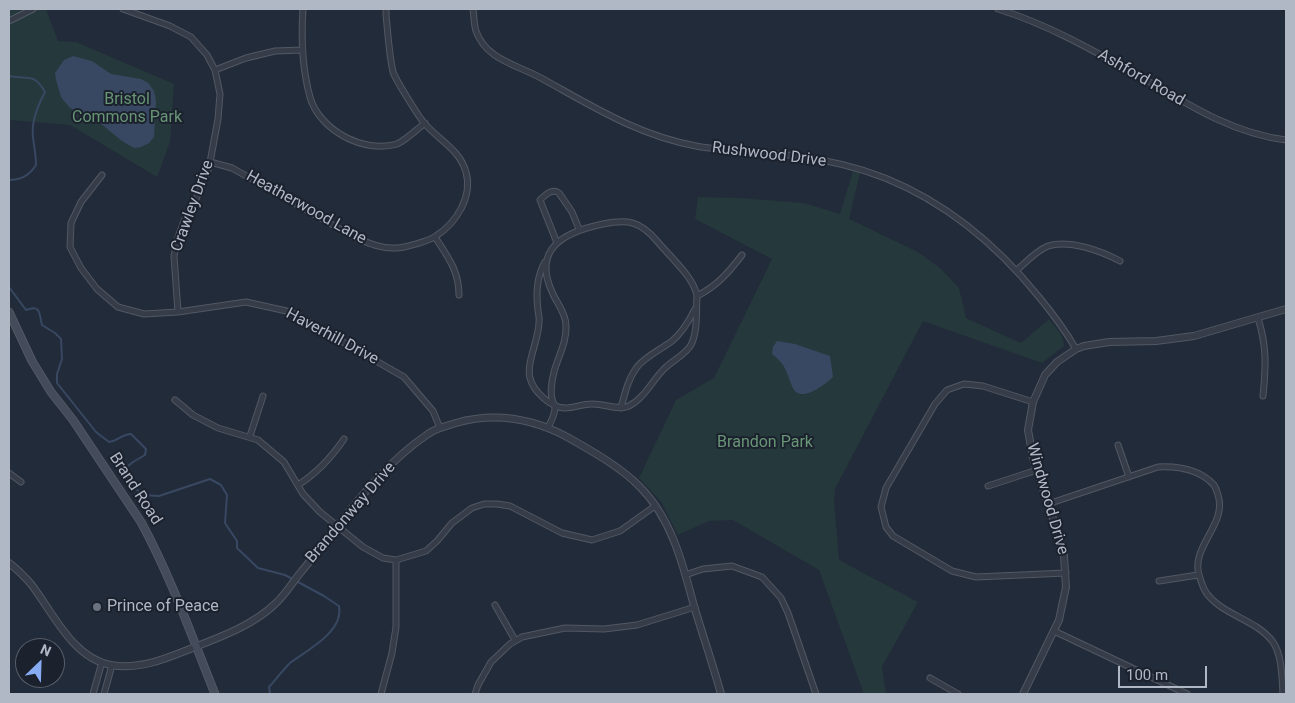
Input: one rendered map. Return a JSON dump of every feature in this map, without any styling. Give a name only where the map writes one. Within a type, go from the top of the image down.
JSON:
[{"type":"main road","name":"Brand Road","points":[[9,312],[32,361],[46,384],[73,420],[142,522],[215,694]]},
{"type":"street","points":[[10,20],[33,9]]},
{"type":"street","points":[[123,9],[170,26],[190,37],[206,55],[215,70],[246,58],[275,51],[302,50]]},
{"type":"street","points":[[303,9],[302,50],[310,99],[320,117],[335,131],[352,140],[374,147],[398,144],[425,123]]},
{"type":"street","name":"Heatherwood Lane","points":[[210,162],[232,168],[356,238],[375,246],[396,248],[435,237],[458,215],[465,201],[468,187],[466,172],[461,159],[425,123],[394,74],[386,9]]},
{"type":"street","name":"Rushwood Drive","points":[[473,9],[476,31],[488,50],[506,63],[534,74],[618,121],[651,134],[695,146],[820,159],[846,165],[885,178],[924,197],[956,217],[984,238],[1017,270],[1062,325],[1076,349]]},
{"type":"street","name":"Ashford Road","points":[[998,9],[1033,22],[1086,47],[1220,121],[1258,134],[1286,140]]},
{"type":"street","name":"Crawley Drive","points":[[178,312],[174,256],[184,220],[196,199],[210,162],[218,119],[220,94],[215,70]]},
{"type":"street","name":"Haverhill Drive","points":[[102,175],[81,202],[70,224],[70,247],[81,268],[97,289],[118,307],[144,314],[178,312],[246,302],[291,312],[404,377],[433,411],[440,428]]},
{"type":"street","points":[[557,243],[540,200],[551,191],[559,193],[572,212],[579,229]]},
{"type":"street","points":[[620,221],[635,223],[648,230],[687,275],[696,290],[694,334],[690,345],[666,367],[640,398],[622,408],[589,404],[582,407],[556,407],[536,391],[530,380],[528,371],[540,320],[537,290],[542,266],[557,243],[579,229],[620,221]]},
{"type":"street","points":[[435,237],[454,267],[459,280],[460,295]]},
{"type":"street","points":[[1017,270],[1034,254],[1048,246],[1065,244],[1101,251],[1120,261]]},
{"type":"street","points":[[697,296],[726,276],[742,255]]},
{"type":"street","points":[[545,262],[546,275],[566,323],[565,342],[552,381],[552,401],[556,407]]},
{"type":"street","points":[[622,408],[628,382],[638,366],[673,340],[686,326],[696,306]]},
{"type":"street","name":"Windwood Drive","points":[[1023,694],[1054,631],[1063,605],[1066,587],[1066,573],[1060,540],[1033,458],[1028,430],[1033,402],[1045,375],[1057,362],[1076,349],[1109,342],[1156,341],[1194,336],[1286,309]]},
{"type":"street","points":[[1258,318],[1266,359],[1263,396]]},
{"type":"street","points":[[1033,402],[983,386],[964,384],[947,390],[935,404],[886,488],[881,507],[886,527],[893,536],[952,571],[976,577],[1066,573]]},
{"type":"street","points":[[250,436],[263,396]]},
{"type":"street","points":[[175,400],[193,415],[218,428],[250,436],[258,440],[284,462],[304,494],[320,512],[363,547],[384,558],[396,560],[426,551],[452,523],[472,508],[484,504],[510,506],[562,533],[592,540],[620,531],[656,506]]},
{"type":"street","points":[[548,427],[556,407]]},
{"type":"street","name":"Brandonway Drive","points":[[9,563],[31,584],[62,629],[82,650],[102,662],[112,665],[134,666],[152,662],[250,624],[276,604],[384,470],[428,434],[440,428],[471,419],[494,416],[522,420],[548,427],[600,456],[640,486],[656,506],[672,534],[721,694]]},
{"type":"street","points":[[298,485],[329,460],[344,439]]},
{"type":"street","points":[[1118,445],[1129,477]]},
{"type":"street","points":[[1048,504],[1158,467],[1174,466],[1201,474],[1215,486],[1221,503],[1217,522],[1204,545],[1199,559],[1198,575],[1206,594],[1222,609],[1259,629],[1273,642],[1280,660],[1283,694]]},
{"type":"street","points":[[988,486],[1037,470]]},
{"type":"street","points":[[9,473],[21,482]]},
{"type":"street","points":[[381,694],[392,653],[396,627],[396,560]]},
{"type":"street","points":[[685,575],[703,569],[732,566],[762,577],[782,598],[816,694]]},
{"type":"street","points":[[1159,580],[1198,575]]},
{"type":"street","points":[[495,605],[515,640]]},
{"type":"street","points":[[475,694],[491,662],[515,640],[522,637],[565,628],[604,629],[637,624],[694,607]]},
{"type":"street","points":[[1054,631],[1187,694]]},
{"type":"street","points":[[93,694],[102,662]]},
{"type":"street","points":[[104,694],[112,665]]},
{"type":"street","points":[[930,678],[958,694]]},
{"type":"green space","name":"Bristol Commons Park","points":[[9,9],[46,9],[58,41],[76,42],[174,84],[170,142],[157,177],[70,125],[9,120]]},
{"type":"green space","name":"Brandon Park","points":[[853,171],[860,173],[849,219],[918,252],[940,268],[959,288],[966,318],[1021,343],[1049,319],[1064,342],[1064,346],[1042,363],[923,321],[835,489],[834,501],[839,560],[918,602],[882,667],[886,694],[864,694],[819,570],[733,520],[709,521],[678,535],[662,503],[639,478],[676,400],[714,378],[772,259],[695,219],[698,197],[804,203],[840,214]]},
{"type":"water","points":[[73,56],[92,61],[111,74],[141,79],[148,83],[154,91],[156,101],[154,137],[149,143],[134,148],[100,123],[69,107],[61,97],[55,73],[64,60]]},
{"type":"water","points":[[777,341],[795,344],[830,356],[833,377],[809,393],[799,394],[793,388],[783,365],[772,354],[773,347]]},
{"type":"waterway","points":[[9,76],[34,79],[45,92],[33,125],[36,165],[31,172],[24,176],[9,180]]},
{"type":"waterway","points":[[9,287],[26,310],[37,309],[42,325],[61,339],[62,359],[57,374],[57,383],[96,432],[109,442],[131,434],[146,449],[145,455],[123,470],[126,480],[143,495],[159,496],[210,479],[221,485],[227,495],[225,523],[237,541],[237,548],[258,568],[285,575],[339,606],[336,624],[330,632],[290,663],[269,687],[270,694]]},
{"type":"place","name":"Prince of Peace","points":[[97,607]]}]
